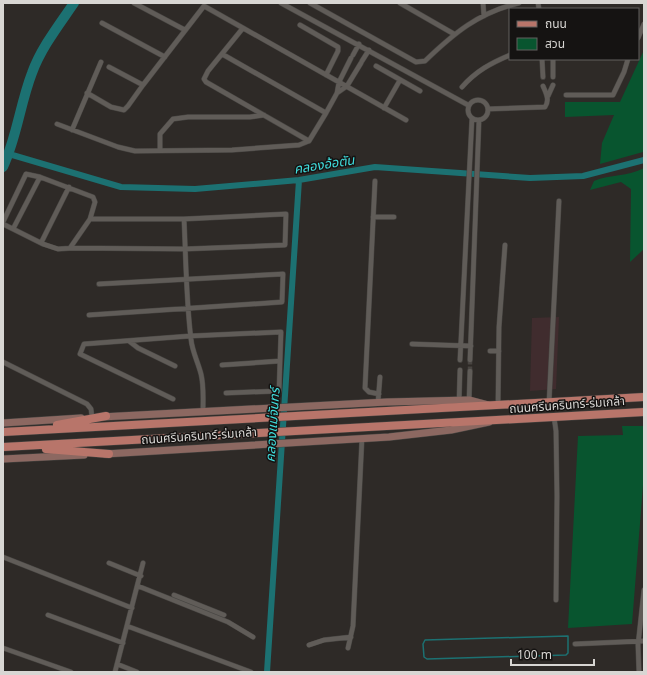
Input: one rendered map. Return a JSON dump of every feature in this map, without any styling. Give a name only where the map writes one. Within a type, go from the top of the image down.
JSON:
[{"type":"main road","name":"ถนนศรีนครินทร์-ร่มเกล้า","points":[[3,423],[106,416],[378,402],[494,406],[644,397]]},
{"type":"main road","name":"ถนนศรีนครินทร์-ร่มเกล้า","points":[[3,432],[299,417],[459,404]]},
{"type":"main road","name":"ถนนศรีนครินทร์-ร่มเกล้า","points":[[7,447],[298,430],[491,422],[644,412]]},
{"type":"main road","points":[[21,431],[106,416]]},
{"type":"main road","name":"ถนนศรีนครินทร์-ร่มเกล้า","points":[[3,459],[362,438],[451,430],[491,422]]},
{"type":"main road","points":[[7,447],[109,454]]},
{"type":"street","points":[[134,3],[185,30]]},
{"type":"street","points":[[199,3],[406,120]]},
{"type":"street","points":[[281,3],[359,44],[468,105]]},
{"type":"street","points":[[310,3],[416,62],[425,61],[454,34],[484,16],[506,6],[518,3]]},
{"type":"street","points":[[400,3],[454,34]]},
{"type":"street","points":[[483,3],[484,16]]},
{"type":"street","points":[[87,93],[111,107],[124,110],[204,6]]},
{"type":"street","points":[[102,23],[165,57]]},
{"type":"street","points":[[639,36],[644,24]]},
{"type":"street","points":[[300,26],[338,47],[338,51],[326,75]]},
{"type":"street","points":[[243,28],[206,75],[206,82],[308,141]]},
{"type":"street","points":[[57,124],[128,150],[289,147],[308,141],[337,93],[339,82],[359,44]]},
{"type":"street","points":[[337,93],[347,86],[369,50]]},
{"type":"street","points":[[222,54],[326,113]]},
{"type":"street","points":[[462,87],[472,75],[491,63],[509,56]]},
{"type":"street","points":[[542,60],[543,77]]},
{"type":"street","points":[[553,60],[554,77]]},
{"type":"street","points":[[566,94],[613,94],[624,72],[628,60]]},
{"type":"street","points":[[72,130],[101,62]]},
{"type":"street","points":[[376,66],[420,91]]},
{"type":"street","points":[[109,67],[143,85]]},
{"type":"street","points":[[384,108],[400,80]]},
{"type":"street","points":[[488,109],[546,106],[548,96],[553,85]]},
{"type":"street","points":[[543,86],[548,96]]},
{"type":"street","points":[[468,105],[471,102],[480,100],[484,101],[488,109],[487,115],[479,120],[472,118]]},
{"type":"street","points":[[460,360],[472,138],[472,118],[468,112],[468,105]]},
{"type":"street","points":[[160,150],[160,134],[173,119],[188,117],[250,117],[264,115]]},
{"type":"street","points":[[470,360],[479,120]]},
{"type":"street","points":[[70,248],[90,219],[95,198],[40,177],[26,174],[3,223],[41,243],[58,249],[185,249],[285,245],[286,214],[184,219],[90,219]]},
{"type":"street","points":[[13,229],[40,177]]},
{"type":"street","points":[[375,181],[365,388],[368,392],[379,394]]},
{"type":"street","points":[[41,243],[69,188]]},
{"type":"street","points":[[549,403],[559,201]]},
{"type":"street","points":[[373,217],[394,217]]},
{"type":"street","points":[[184,219],[190,336],[192,352],[201,372],[203,385],[203,411]]},
{"type":"street","points":[[494,406],[499,351],[505,245]]},
{"type":"street","points":[[89,315],[282,302],[283,274],[99,284]]},
{"type":"street","points":[[173,399],[80,354],[84,344],[190,336],[281,332],[279,391],[226,393]]},
{"type":"street","points":[[129,341],[138,348],[175,366]]},
{"type":"street","points":[[412,344],[471,346]]},
{"type":"street","points":[[490,351],[499,351]]},
{"type":"street","points":[[222,365],[280,361]]},
{"type":"street","points":[[3,362],[87,404],[92,417]]},
{"type":"street","points":[[459,404],[460,370]]},
{"type":"street","points":[[468,404],[470,371]]},
{"type":"street","points":[[378,402],[380,377]]},
{"type":"street","points":[[554,417],[556,431],[557,496],[556,600]]},
{"type":"street","points":[[348,648],[353,626],[362,438]]},
{"type":"street","points":[[3,557],[132,608]]},
{"type":"street","points":[[109,563],[141,576]]},
{"type":"street","points":[[115,672],[144,563]]},
{"type":"street","points":[[138,586],[224,615]]},
{"type":"street","points":[[639,672],[644,590]]},
{"type":"street","points":[[174,595],[181,600],[228,622],[253,637]]},
{"type":"street","points":[[48,615],[123,643]]},
{"type":"street","points":[[127,626],[252,672]]},
{"type":"street","points":[[309,645],[324,640],[351,637]]},
{"type":"street","points":[[575,644],[641,641]]},
{"type":"street","points":[[3,648],[71,672]]},
{"type":"street","points":[[117,664],[138,672]]},
{"type":"shaded area","points":[[559,317],[556,389],[530,391],[532,318]]},
{"type":"green space","points":[[644,50],[644,154],[643,152],[600,164],[602,143],[614,115],[565,117],[565,102],[620,102]]},
{"type":"green space","points":[[644,168],[644,249],[630,262],[631,189],[621,182],[590,190],[594,181],[606,177],[632,173]]},
{"type":"green space","points":[[622,426],[644,426],[644,473],[632,624],[568,628],[578,436],[623,435]]},
{"type":"waterway","points":[[3,167],[12,144],[28,85],[36,64],[51,37],[74,3]]},
{"type":"waterway","name":"คลองอ้อตัน","points":[[9,154],[121,187],[195,189],[299,180],[375,167],[530,178],[583,176],[644,160]]},
{"type":"waterway","name":"คลองแม่จันทร์","points":[[267,672],[299,180]]},
{"type":"waterway","points":[[568,636],[568,653],[566,655],[427,659],[424,657],[423,644],[425,640],[568,636]]},
{"type":"tunnel","points":[[470,360],[470,371]]}]
